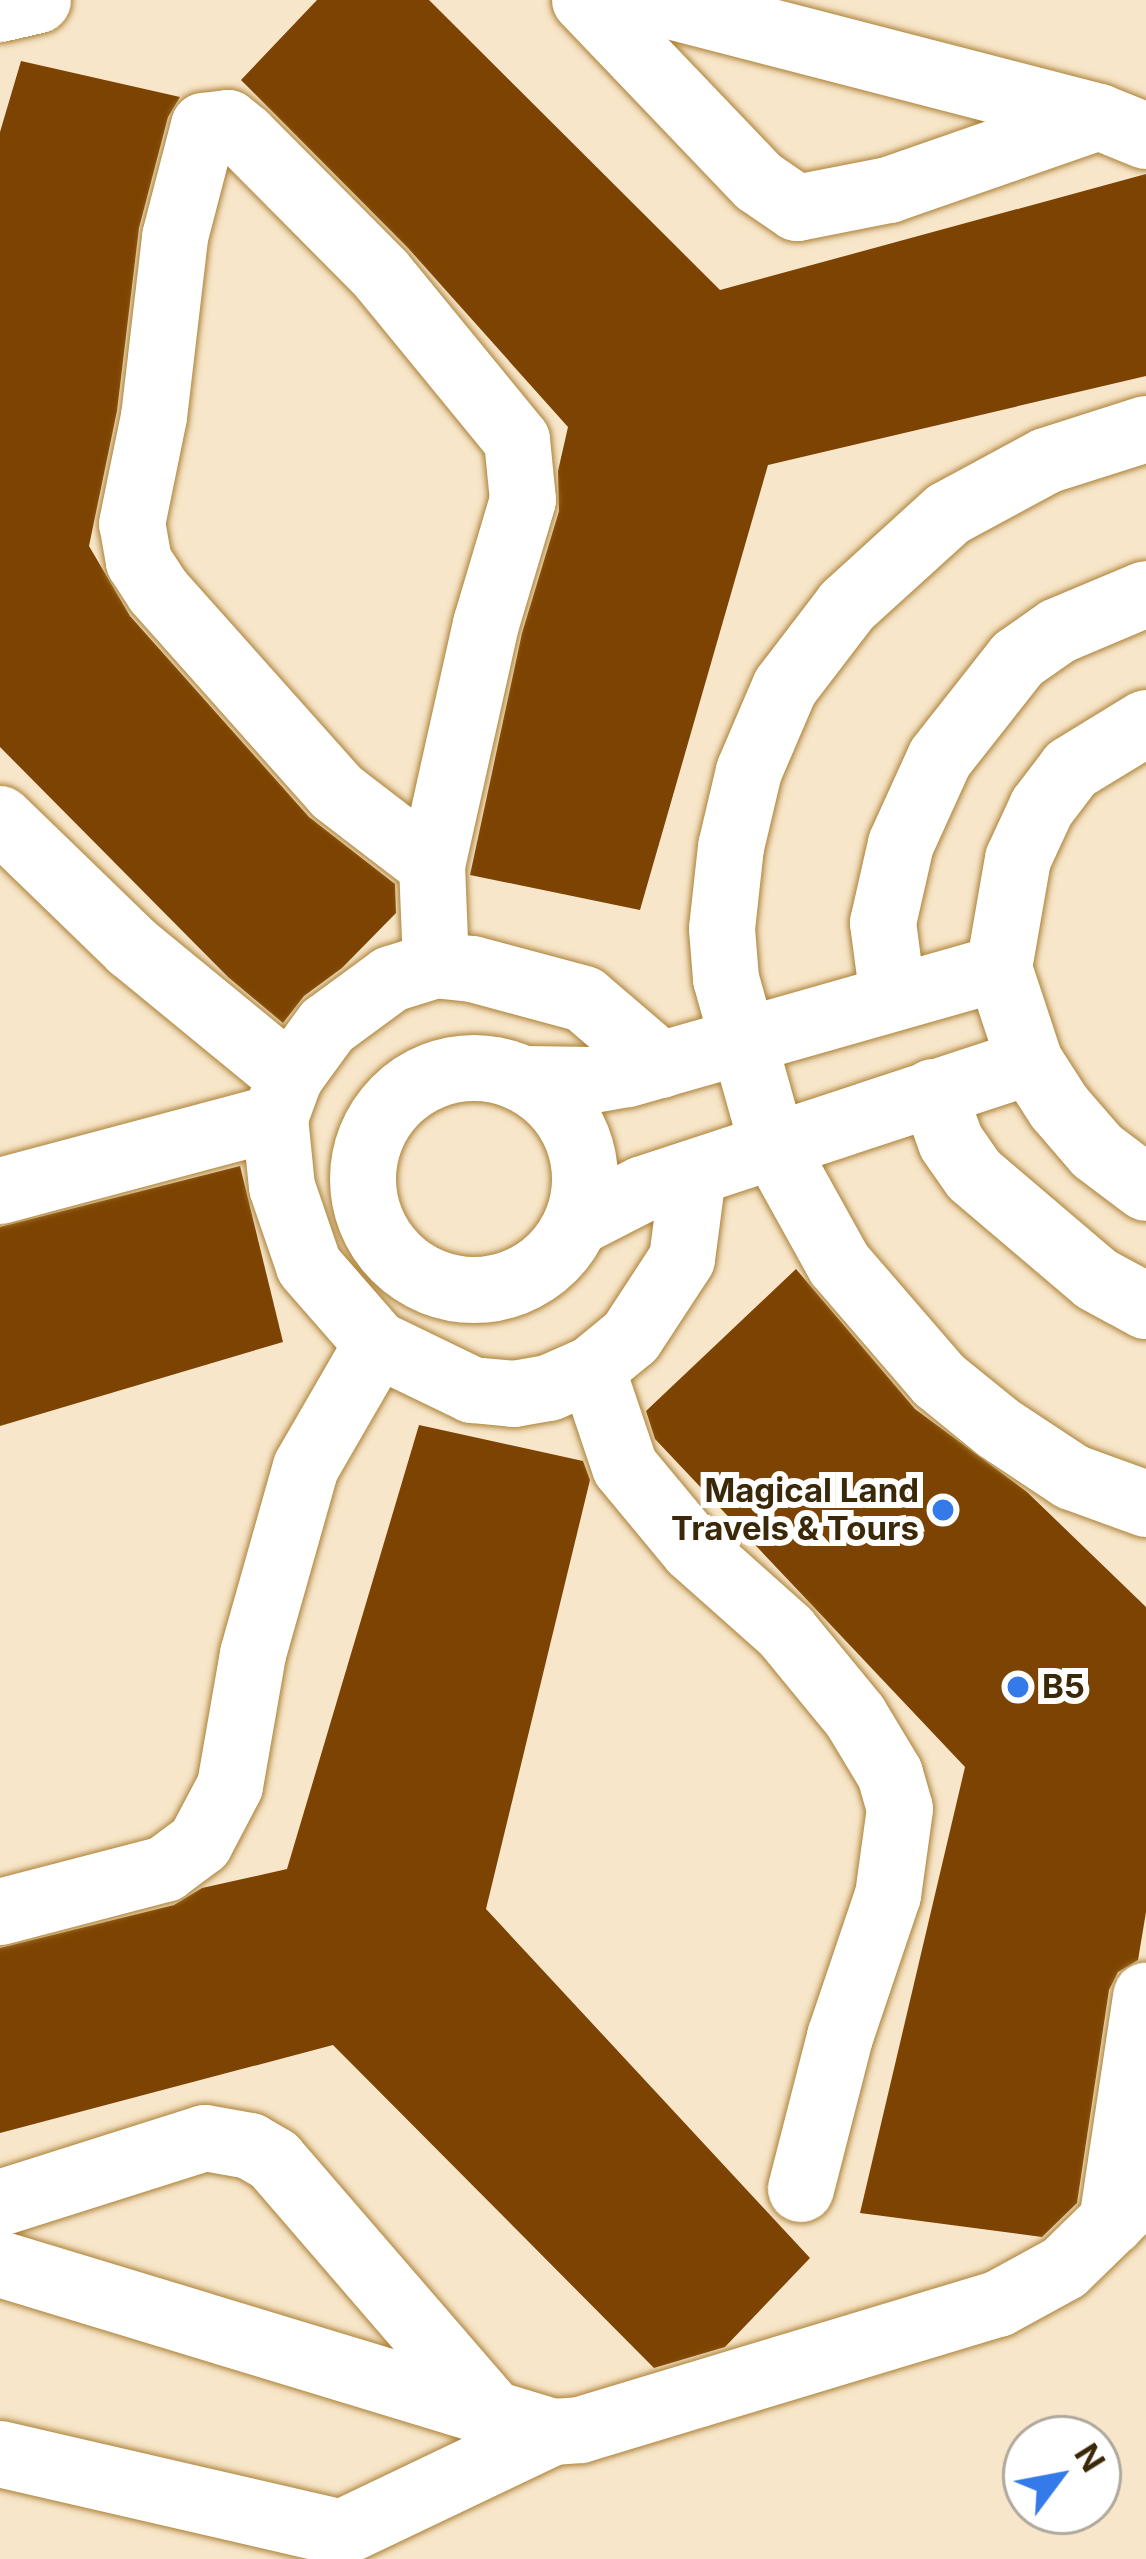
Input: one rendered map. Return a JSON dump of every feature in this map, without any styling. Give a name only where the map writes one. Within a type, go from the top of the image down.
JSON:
[{"type":"street","points":[[0,9],[38,0]]},
{"type":"street","points":[[585,0],[759,182],[797,208],[889,190],[1131,123]]},
{"type":"street","points":[[647,0],[1131,123]]},
{"type":"street","points":[[432,865],[337,792],[158,591],[139,562],[132,524],[154,417],[175,237],[204,126],[228,123],[290,182],[381,274],[517,440],[523,500],[486,624],[432,865],[436,965]]},
{"type":"street","points":[[1146,429],[1046,461],[948,514],[847,606],[784,687],[749,771],[731,847],[722,929],[726,980],[772,1143],[839,1264],[939,1380],[1072,1477],[1146,1504]]},
{"type":"street","points":[[892,998],[884,923],[888,902],[901,844],[940,758],[1018,659],[1058,631],[1146,594]]},
{"type":"street","points":[[1146,723],[1071,769],[1042,808],[1018,859],[999,968],[1030,1062],[1096,1151],[1146,1188]]},
{"type":"street","points":[[0,819],[282,1098]]},
{"type":"street","points":[[661,1064],[584,999],[436,965],[391,979],[327,1025],[282,1098],[282,1187],[309,1266],[377,1344],[472,1390],[514,1394],[549,1388],[592,1369],[632,1336],[682,1259],[693,1174]]},
{"type":"street","points":[[525,1079],[552,1099],[573,1126],[585,1174],[577,1222],[560,1251],[535,1274],[505,1286],[471,1291],[438,1285],[409,1269],[385,1246],[369,1216],[363,1184],[365,1151],[400,1094],[428,1077],[460,1067],[493,1069],[525,1079],[593,1080],[999,968]]},
{"type":"street","points":[[577,1222],[643,1189],[772,1143],[1030,1062]]},
{"type":"street","points":[[933,1092],[950,1142],[974,1175],[1096,1279],[1146,1306]]},
{"type":"street","points":[[0,1191],[282,1098]]},
{"type":"street","points":[[0,1912],[165,1869],[200,1843],[230,1786],[253,1654],[306,1467],[377,1344]]},
{"type":"street","points":[[592,1369],[625,1467],[692,1550],[786,1631],[855,1715],[890,1774],[900,1809],[888,1895],[840,2037],[801,2189]]},
{"type":"street","points":[[0,2454],[341,2533],[554,2432],[620,2420],[998,2304],[1064,2268],[1129,2205],[1146,1996]]},
{"type":"street","points":[[0,2203],[205,2138],[250,2146],[274,2160],[490,2410]]},
{"type":"street","points":[[0,2264],[554,2432]]},
{"type":"building","points":[[317,0],[429,0],[720,290],[1146,174],[1146,376],[768,465],[640,910],[470,875],[522,633],[559,511],[558,471],[568,427],[408,248],[241,80]]},
{"type":"building","points":[[21,61],[180,97],[168,117],[139,228],[117,411],[89,546],[130,616],[309,817],[395,884],[396,913],[342,968],[304,996],[283,1023],[228,977],[0,747],[0,132]]},
{"type":"building","points":[[240,1166],[283,1342],[0,1426],[0,1227]]},
{"type":"building","name":"B5","points":[[796,1269],[915,1409],[1027,1492],[1146,1607],[1146,1912],[1138,1960],[1118,1972],[1109,1990],[1077,2203],[1042,2237],[860,2213],[965,1767],[655,1439],[646,1411]]},
{"type":"building","points":[[419,1425],[583,1461],[590,1480],[486,1909],[810,2258],[725,2347],[654,2368],[333,2045],[0,2133],[0,1948],[174,1905],[202,1888],[287,1869]]},
{"type":"place","name":"Magical Land Travels & Tours","points":[[943,1510]]},
{"type":"place","name":"B5","points":[[1018,1687]]}]
